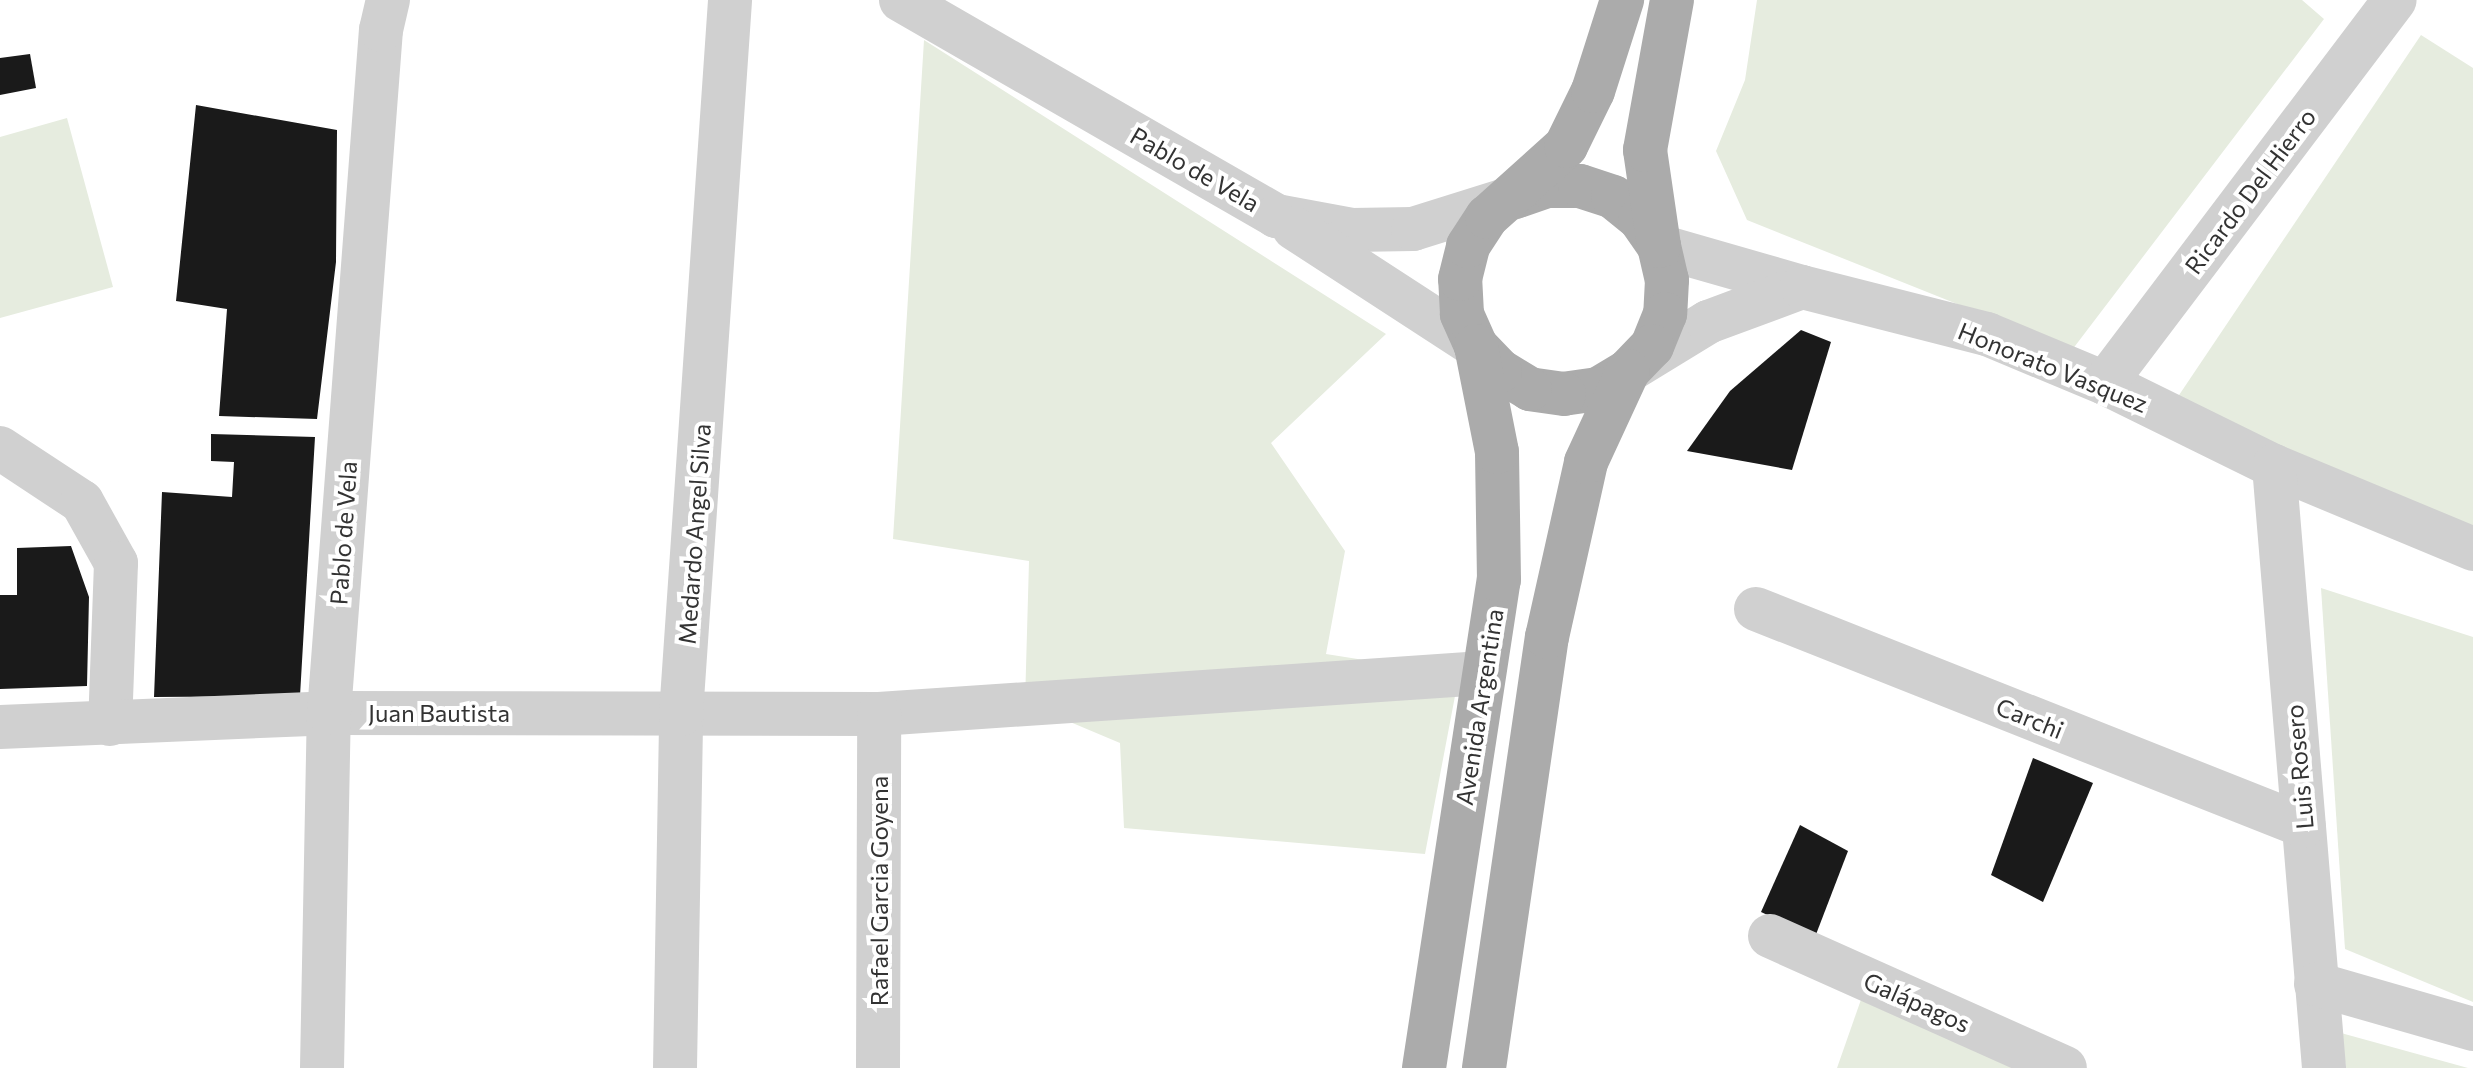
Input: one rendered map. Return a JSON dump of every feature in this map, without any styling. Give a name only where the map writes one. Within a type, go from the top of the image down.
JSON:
[{"type":"main road","points":[[1622,0],[1593,91],[1566,146],[1515,197],[1487,217],[1468,246],[1463,268],[1462,314],[1476,346],[1500,371],[1530,389],[1564,394],[1598,389],[1628,371],[1652,346],[1665,314],[1667,280],[1645,150],[1672,0]]},
{"type":"main road","points":[[1515,197],[1547,186],[1591,190],[1613,197],[1640,219],[1659,246]]},
{"type":"main road","name":"Avenida Argentina","points":[[1424,1068],[1499,580],[1497,452],[1476,346]]},
{"type":"main road","points":[[1484,1068],[1547,637],[1586,462],[1628,371]]},
{"type":"street","name":"Pablo de Vela","points":[[322,1068],[329,713],[381,30],[388,0]]},
{"type":"street","name":"Medardo Angel Silva","points":[[675,1068],[681,714],[730,0]]},
{"type":"street","name":"Pablo de Vela","points":[[901,0],[1276,216],[1352,230],[1413,229],[1515,197]]},
{"type":"street","name":"Ricardo Del Hierro","points":[[2105,383],[2395,0]]},
{"type":"street","points":[[1276,216],[1476,346]]},
{"type":"street","name":"Honorato Vasquez","points":[[1659,246],[1802,287],[1987,334],[2105,383],[2274,466],[2473,549]]},
{"type":"street","points":[[1628,371],[1708,322],[1802,287]]},
{"type":"street","points":[[0,448],[82,502],[116,563],[110,724]]},
{"type":"street","name":"Luis Rosero","points":[[2274,466],[2324,1068]]},
{"type":"street","name":"Carchi","points":[[1756,609],[2304,826]]},
{"type":"street","name":"Juan Bautista","points":[[0,727],[329,713],[879,714],[1483,673]]},
{"type":"street","name":"Rafael Garcia Goyena","points":[[878,1068],[879,714]]},
{"type":"street","name":"Galápagos","points":[[1770,936],[2065,1068]]},
{"type":"street","points":[[2316,984],[2473,1029]]},
{"type":"shaded area","points":[[1757,0],[2302,0],[2324,19],[2072,350],[1747,220],[1716,151],[1745,80]]},
{"type":"shaded area","points":[[2421,35],[2473,68],[2473,536],[2167,413]]},
{"type":"shaded area","points":[[924,40],[1386,334],[1271,443],[1345,551],[1326,654],[1459,675],[1425,854],[1124,828],[1120,743],[1025,703],[1029,561],[893,539]]},
{"type":"shaded area","points":[[67,118],[113,287],[0,318],[0,137]]},
{"type":"shaded area","points":[[2321,588],[2473,637],[2473,1002],[2345,949]]},
{"type":"shaded area","points":[[1864,991],[2034,1068],[1837,1068]]},
{"type":"shaded area","points":[[2341,1033],[2468,1068],[2346,1068]]},
{"type":"building","points":[[30,54],[36,88],[0,95],[0,58]]},
{"type":"building","points":[[196,105],[337,130],[336,262],[317,419],[219,416],[227,309],[176,301]]},
{"type":"building","points":[[1801,330],[1831,342],[1792,470],[1687,451],[1730,391]]},
{"type":"building","points":[[211,434],[315,437],[300,696],[154,697],[162,492],[232,497],[234,462],[211,461]]},
{"type":"building","points":[[71,546],[89,597],[87,686],[0,689],[0,595],[17,595],[17,548]]},
{"type":"building","points":[[2033,758],[2093,783],[2043,902],[1991,875]]},
{"type":"building","points":[[1800,825],[1848,851],[1815,937],[1761,912]]}]
